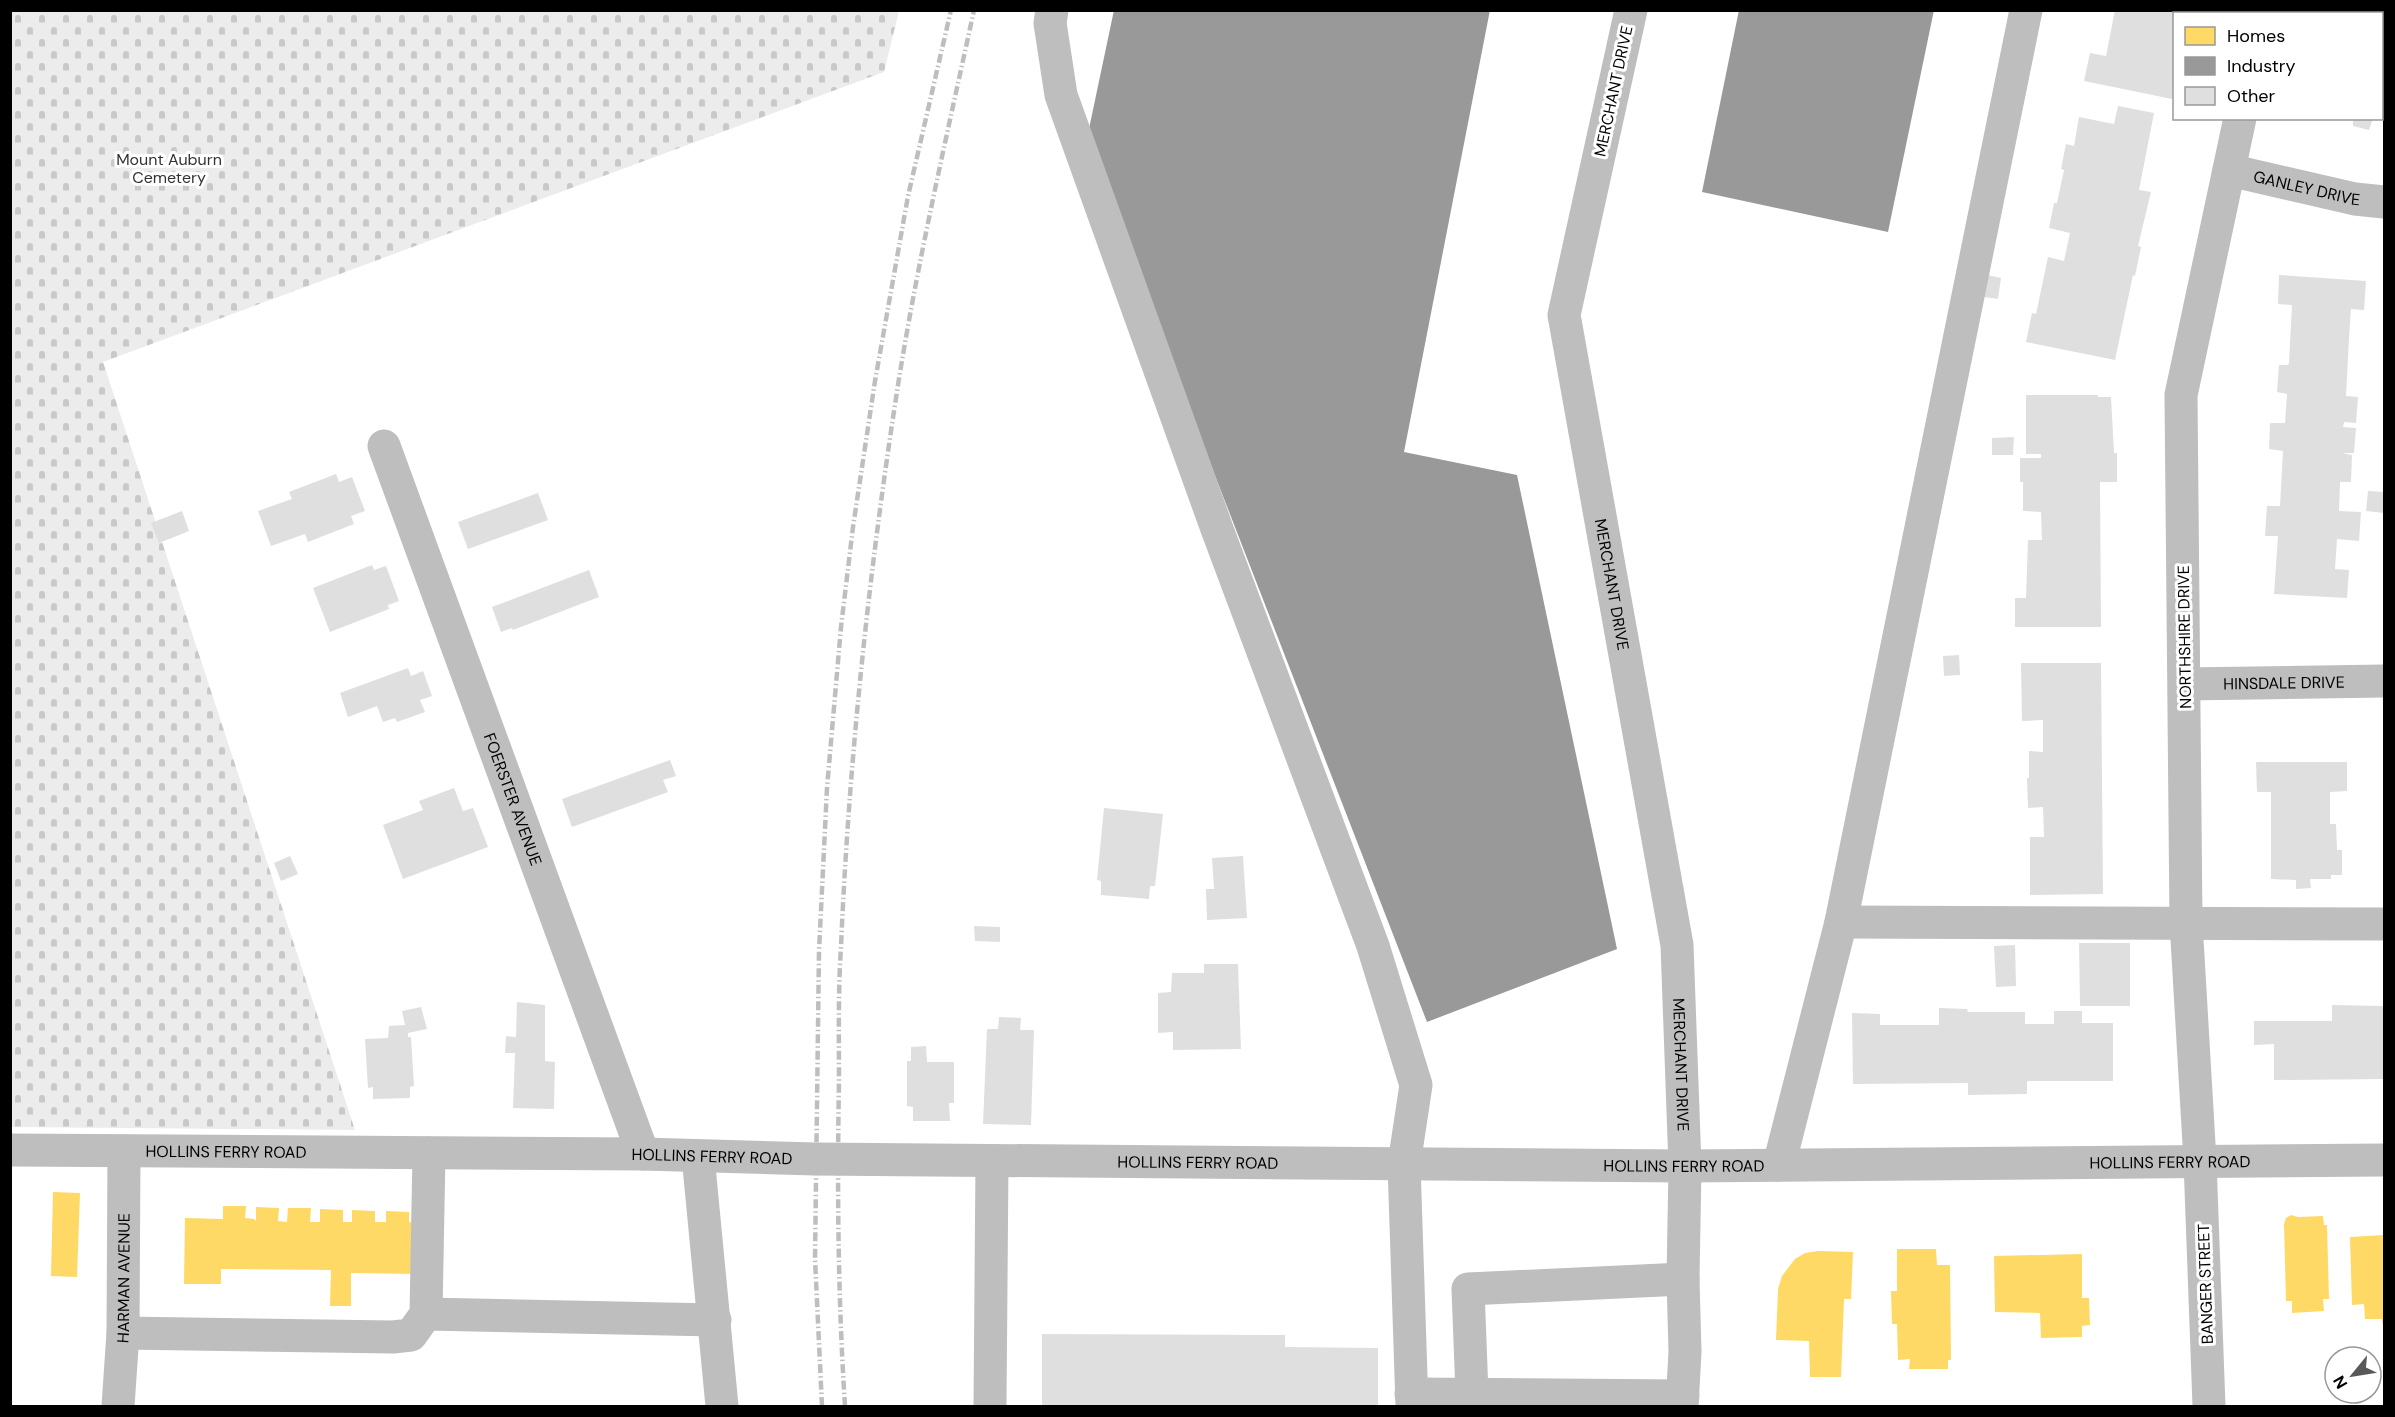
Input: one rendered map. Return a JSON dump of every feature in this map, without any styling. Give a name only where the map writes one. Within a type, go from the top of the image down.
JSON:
[{"type":"street","points":[[1052,10],[1050,23],[1061,95],[1217,529],[1373,946],[1416,1085],[1404,1164],[1412,1400],[1472,1394],[1682,1401]]},
{"type":"street","name":"MERCHANT DRIVE","points":[[1631,10],[1564,315],[1677,945],[1685,1166],[1683,1279],[1685,1352],[1682,1401]]},
{"type":"street","points":[[1779,1165],[1841,922],[2026,10]]},
{"type":"street","name":"NORTHSHIRE DRIVE","points":[[2200,1161],[2186,922],[2181,395],[2240,120]]},
{"type":"street","name":"GANLEY DRIVE","points":[[2229,170],[2355,199],[2385,202]]},
{"type":"street","name":"FOERSTER AVENUE","points":[[384,446],[643,1154]]},
{"type":"street","name":"HINSDALE DRIVE","points":[[2185,684],[2385,681]]},
{"type":"street","points":[[1841,922],[2385,924]]},
{"type":"street","name":"HOLLINS FERRY ROAD","points":[[10,1150],[643,1154],[992,1161],[1685,1166],[2385,1160]]},
{"type":"street","name":"HARMAN AVENUE","points":[[117,1407],[123,1333],[124,1150]]},
{"type":"street","points":[[123,1333],[393,1337],[411,1335],[426,1314],[429,1153]]},
{"type":"street","points":[[698,1156],[722,1407]]},
{"type":"street","points":[[990,1407],[992,1161]]},
{"type":"street","name":"BANGER STREET","points":[[2200,1161],[2209,1407]]},
{"type":"street","points":[[1472,1394],[1468,1289],[1683,1279]]},
{"type":"street","points":[[426,1314],[715,1320]]},
{"type":"green space","name":"Mount Auburn Cemetery","points":[[11,11],[899,11],[884,72],[103,362],[355,1130],[11,1127]]},
{"type":"building: Homes","points":[[53,1192],[80,1193],[77,1277],[51,1276]]},
{"type":"building: Homes","points":[[223,1206],[246,1206],[245,1218],[256,1221],[256,1207],[279,1208],[278,1221],[287,1222],[288,1208],[311,1208],[310,1222],[320,1222],[320,1209],[343,1210],[343,1222],[352,1222],[352,1210],[375,1211],[375,1222],[386,1222],[386,1211],[409,1212],[409,1222],[416,1223],[417,1274],[351,1273],[351,1306],[330,1306],[331,1270],[221,1269],[221,1284],[184,1284],[185,1218],[223,1219]]},
{"type":"building: Homes","points":[[2291,1215],[2323,1216],[2324,1225],[2327,1225],[2329,1299],[2323,1299],[2324,1311],[2292,1313],[2292,1301],[2286,1301],[2284,1224],[2286,1218]]},
{"type":"building: Homes","points":[[2384,1235],[2383,1326],[2382,1319],[2365,1319],[2364,1304],[2352,1305],[2350,1237]]},
{"type":"building: Homes","points":[[1897,1249],[1936,1249],[1937,1265],[1950,1265],[1951,1360],[1948,1360],[1948,1369],[1909,1369],[1910,1359],[1898,1360],[1897,1324],[1892,1324],[1891,1291],[1897,1291]]},
{"type":"building: Homes","points":[[1853,1252],[1851,1299],[1844,1299],[1841,1377],[1810,1377],[1809,1341],[1776,1340],[1778,1289],[1782,1276],[1795,1259],[1805,1253]]},
{"type":"building: Homes","points":[[2082,1254],[2082,1298],[2089,1298],[2090,1325],[2082,1326],[2082,1337],[2041,1338],[2040,1313],[1995,1312],[1994,1256]]},
{"type":"building: Industry","points":[[1114,10],[1490,10],[1404,452],[1517,475],[1617,949],[1427,1022],[1086,143]]},
{"type":"building: Industry","points":[[1739,10],[1934,10],[1888,232],[1702,192]]},
{"type":"building: Other","points":[[2115,10],[2179,10],[2184,12],[2173,12],[2172,99],[2084,81],[2090,53],[2106,56]]},
{"type":"building: Other","points":[[2337,10],[2384,10],[2384,119],[2383,12],[2337,12]]},
{"type":"building: Other","points":[[2118,106],[2154,113],[2139,190],[2151,192],[2138,246],[2141,247],[2135,276],[2133,275],[2115,360],[2026,342],[2032,313],[2036,314],[2048,257],[2064,261],[2070,233],[2049,228],[2064,170],[2061,169],[2066,144],[2074,146],[2079,117],[2114,124]]},
{"type":"building: Other","points":[[2353,120],[2372,120],[2369,130],[2353,126]]},
{"type":"building: Other","points":[[1983,274],[2001,278],[1998,299],[1978,296]]},
{"type":"building: Other","points":[[2279,275],[2366,281],[2364,310],[2351,309],[2346,396],[2358,397],[2356,423],[2344,422],[2343,427],[2356,428],[2354,453],[2342,453],[2352,455],[2351,482],[2340,482],[2339,511],[2361,512],[2359,541],[2337,539],[2335,569],[2349,570],[2347,598],[2274,594],[2278,536],[2265,536],[2267,506],[2280,506],[2283,451],[2269,449],[2270,423],[2285,423],[2287,394],[2277,392],[2279,365],[2289,363],[2292,305],[2278,304]]},
{"type":"building: Other","points":[[2026,395],[2111,397],[2114,453],[2117,453],[2117,482],[2100,482],[2101,627],[2015,627],[2015,598],[2026,598],[2028,540],[2042,540],[2041,512],[2023,511],[2020,458],[2041,458],[2041,454],[2026,454]]},
{"type":"building: Other","points":[[2014,437],[2013,455],[1992,455],[1992,438]]},
{"type":"building: Other","points":[[336,474],[339,482],[352,477],[365,511],[351,516],[354,524],[308,542],[305,534],[271,546],[258,511],[292,499],[289,492]]},
{"type":"building: Other","points":[[2368,491],[2384,492],[2384,513],[2366,511]]},
{"type":"building: Other","points":[[538,493],[548,520],[468,549],[458,522]]},
{"type":"building: Other","points":[[182,511],[189,531],[159,543],[151,523]]},
{"type":"building: Other","points":[[372,565],[374,570],[386,566],[399,601],[388,605],[389,609],[330,632],[313,588]]},
{"type":"building: Other","points":[[589,570],[599,597],[513,630],[512,628],[501,632],[492,607]]},
{"type":"building: Other","points":[[1959,655],[1960,675],[1944,676],[1943,656]]},
{"type":"building: Other","points":[[2021,663],[2101,663],[2103,894],[2030,895],[2030,837],[2044,837],[2043,807],[2028,808],[2029,751],[2043,752],[2043,720],[2022,721]]},
{"type":"building: Other","points":[[408,668],[411,676],[423,671],[432,696],[420,700],[425,712],[397,722],[395,718],[383,722],[377,706],[348,717],[340,693]]},
{"type":"building: Other","points":[[670,760],[676,776],[663,780],[668,792],[572,827],[562,799]]},
{"type":"building: Other","points":[[2256,762],[2347,762],[2347,791],[2330,792],[2330,824],[2336,824],[2337,850],[2342,850],[2342,875],[2331,875],[2331,879],[2310,879],[2311,888],[2296,889],[2296,880],[2271,879],[2271,792],[2257,792]]},
{"type":"building: Other","points":[[454,788],[463,811],[473,808],[488,847],[403,879],[383,825],[423,810],[419,801]]},
{"type":"building: Other","points":[[1104,808],[1163,814],[1155,886],[1150,886],[1149,899],[1101,895],[1101,881],[1097,880]]},
{"type":"building: Other","points":[[290,856],[298,874],[281,881],[274,863]]},
{"type":"building: Other","points":[[1243,856],[1247,918],[1207,920],[1206,889],[1214,889],[1212,858]]},
{"type":"building: Other","points":[[974,926],[1000,927],[1000,942],[975,941]]},
{"type":"building: Other","points":[[2079,943],[2130,943],[2130,1006],[2080,1006]]},
{"type":"building: Other","points":[[2015,945],[2016,986],[1996,987],[1994,946]]},
{"type":"building: Other","points":[[1204,964],[1238,964],[1241,1049],[1173,1050],[1173,1032],[1158,1033],[1158,993],[1171,992],[1172,973],[1204,973]]},
{"type":"building: Other","points":[[517,1002],[545,1005],[545,1061],[555,1062],[554,1109],[513,1108],[515,1053],[505,1053],[506,1036],[516,1037]]},
{"type":"building: Other","points":[[2332,1005],[2384,1006],[2384,1079],[2274,1080],[2274,1044],[2254,1045],[2254,1021],[2332,1021]]},
{"type":"building: Other","points":[[421,1007],[427,1029],[408,1033],[408,1037],[411,1037],[414,1086],[410,1087],[410,1098],[373,1099],[373,1087],[368,1088],[365,1039],[388,1038],[389,1026],[405,1025],[402,1011]]},
{"type":"building: Other","points":[[1939,1008],[1967,1009],[1968,1012],[2025,1012],[2025,1024],[2054,1024],[2054,1011],[2082,1011],[2082,1023],[2113,1023],[2113,1081],[2027,1081],[2027,1094],[1968,1095],[1968,1083],[1853,1084],[1852,1013],[1880,1014],[1880,1025],[1939,1025]]},
{"type":"building: Other","points":[[999,1017],[1021,1018],[1020,1030],[1034,1030],[1031,1125],[983,1124],[987,1029],[998,1029]]},
{"type":"building: Other","points":[[926,1046],[927,1062],[954,1062],[954,1103],[949,1103],[950,1121],[913,1121],[913,1107],[907,1106],[907,1061],[911,1061],[911,1047]]},
{"type":"building: Other","points":[[1042,1334],[1285,1335],[1285,1347],[1378,1348],[1378,1406],[1042,1406]]},
{"type":"railway","points":[[822,1406],[815,1259],[819,951],[827,788],[841,627],[853,527],[875,381],[908,196],[951,10]]},
{"type":"railway","points":[[845,1406],[839,1244],[839,998],[855,736],[869,595],[898,385],[943,150],[974,10]]}]
